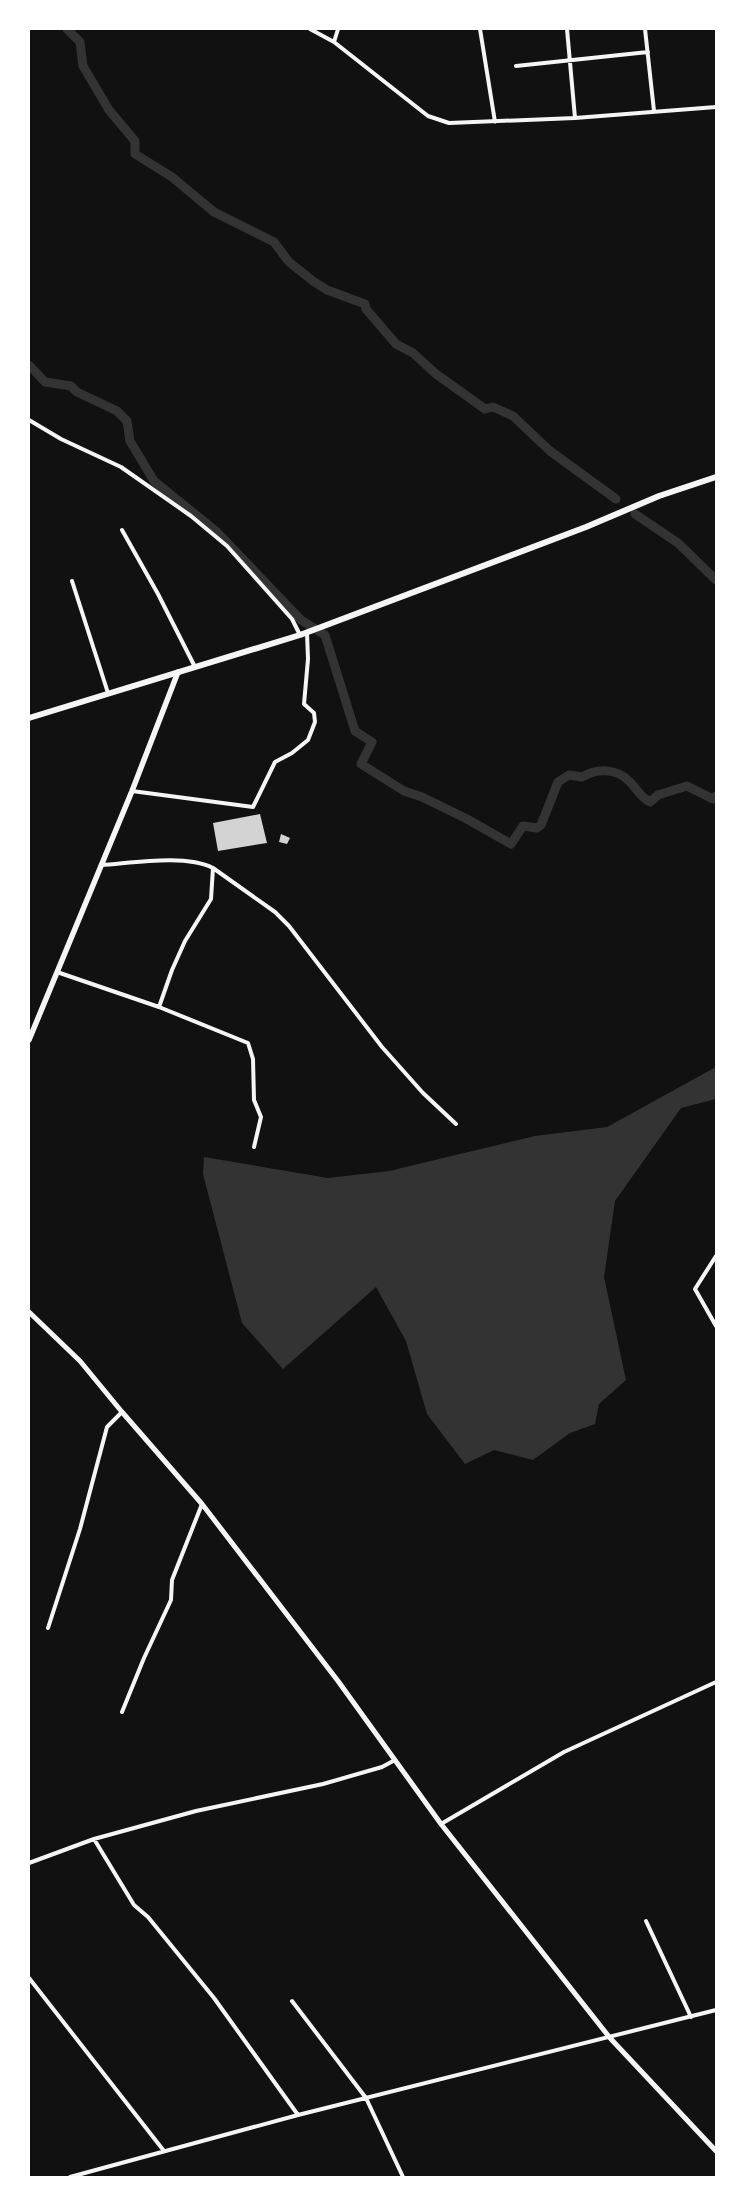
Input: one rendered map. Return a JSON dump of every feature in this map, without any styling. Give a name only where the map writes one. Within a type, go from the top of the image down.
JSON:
[{"type":"highway","points":[[29,718],[304,634],[586,527],[659,496],[716,477]]},
{"type":"main road","points":[[29,1040],[132,791],[178,672]]},
{"type":"street","points":[[310,29],[334,42],[428,116],[449,123],[575,118],[716,107]]},
{"type":"street","points":[[334,42],[338,29]]},
{"type":"street","points":[[480,29],[495,122]]},
{"type":"street","points":[[567,29],[575,118]]},
{"type":"street","points":[[645,29],[654,111]]},
{"type":"street","points":[[516,66],[648,52]]},
{"type":"street","points":[[29,420],[60,439],[121,467],[191,516],[227,546],[304,634],[308,659],[304,704],[314,713],[315,722],[308,740],[292,753],[275,762],[253,807],[132,791]]},
{"type":"street","points":[[122,530],[195,666]]},
{"type":"street","points":[[72,581],[108,693]]},
{"type":"street","points":[[101,865],[175,861],[202,862],[275,912],[289,926],[382,1047],[423,1093],[456,1124]]},
{"type":"street","points":[[159,1007],[178,956],[211,899],[213,868]]},
{"type":"street","points":[[57,972],[159,1007],[248,1042],[253,1059],[254,1100],[261,1117],[254,1147]]},
{"type":"street","points":[[716,1256],[695,1289],[716,1326]]},
{"type":"street","points":[[29,1312],[80,1361],[202,1504],[338,1681],[441,1824],[610,2038],[716,2151]]},
{"type":"street","points":[[48,1628],[80,1529],[107,1427],[122,1412]]},
{"type":"street","points":[[122,1712],[171,1600],[172,1580],[202,1504]]},
{"type":"street","points":[[441,1824],[564,1752],[716,1682]]},
{"type":"street","points":[[29,1863],[94,1839],[196,1811],[323,1784],[382,1767],[395,1760]]},
{"type":"street","points":[[94,1839],[134,1905],[148,1917],[214,1998],[298,2115]]},
{"type":"street","points":[[646,1920],[691,2017]]},
{"type":"street","points":[[29,1978],[104,2071],[164,2151]]},
{"type":"street","points":[[292,2001],[366,2098],[403,2177]]},
{"type":"street","points":[[70,2177],[298,2115],[716,2010]]},
{"type":"shaded area","points":[[716,1067],[716,1099],[681,1108],[615,1201],[604,1277],[626,1380],[599,1404],[595,1424],[570,1433],[533,1460],[494,1450],[465,1464],[427,1414],[406,1341],[376,1287],[283,1369],[242,1323],[203,1174],[204,1157],[328,1178],[389,1171],[535,1136],[607,1127]]},
{"type":"building","points":[[260,814],[267,843],[218,851],[213,823]]},
{"type":"building","points":[[281,834],[290,838],[287,844],[279,842]]},
{"type":"waterway","points":[[67,29],[80,42],[83,66],[109,110],[135,141],[135,154],[172,177],[214,212],[274,242],[289,262],[313,281],[327,290],[365,304],[366,309],[396,344],[413,353],[436,374],[485,409],[493,407],[513,416],[550,451],[616,499]]},
{"type":"waterway","points":[[29,365],[45,382],[71,386],[77,392],[117,411],[127,421],[130,441],[154,481],[217,532],[301,620],[325,635],[355,731],[372,742],[361,764],[404,791],[422,797],[467,819],[511,844],[523,826],[537,828],[541,825],[558,782],[569,775],[582,777],[600,771],[613,772],[625,777],[650,802],[658,795],[687,786],[713,799],[716,796]]},
{"type":"waterway","points":[[635,514],[678,543],[716,580]]}]
